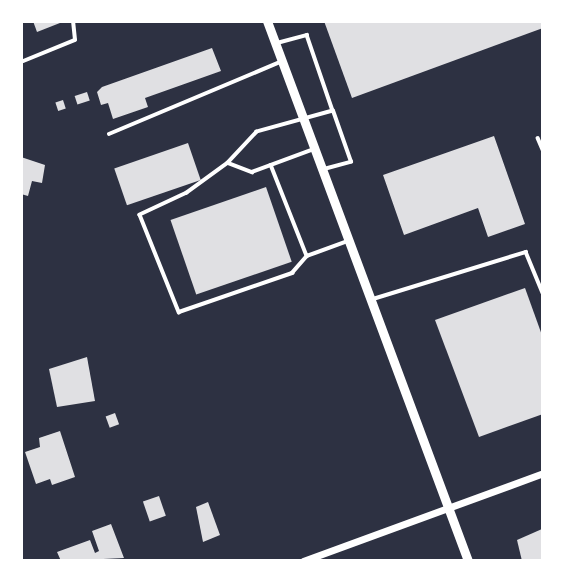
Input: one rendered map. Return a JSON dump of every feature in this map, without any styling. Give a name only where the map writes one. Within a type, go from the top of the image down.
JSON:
[{"type":"street","points":[[267,21],[468,561]]},
{"type":"street","points":[[303,561],[543,473]]},
{"type":"lane","points":[[21,62],[75,40],[73,21]]},
{"type":"lane","points":[[275,44],[307,35],[351,162],[323,170]]},
{"type":"lane","points":[[109,134],[282,61]]},
{"type":"lane","points":[[333,111],[257,132],[228,163],[187,193],[140,215],[179,312],[292,272],[307,256],[349,240]]},
{"type":"lane","points":[[538,138],[543,150]]},
{"type":"lane","points":[[228,163],[253,172],[315,148]]},
{"type":"lane","points":[[271,165],[307,256]]},
{"type":"lane","points":[[372,299],[526,252],[543,293]]},
{"type":"building","points":[[33,21],[65,21],[37,32]]},
{"type":"building","points":[[324,21],[543,21],[543,28],[352,98]]},
{"type":"building","points":[[212,48],[221,71],[145,98],[148,107],[113,119],[108,103],[101,105],[97,92],[102,87]]},
{"type":"building","points":[[87,92],[90,101],[77,105],[75,96]]},
{"type":"building","points":[[63,100],[66,109],[58,111],[55,102]]},
{"type":"building","points":[[494,136],[525,224],[488,237],[478,208],[404,235],[383,175]]},
{"type":"building","points":[[188,143],[201,180],[127,205],[114,168]]},
{"type":"building","points":[[21,157],[45,165],[42,183],[32,181],[28,196],[21,194]]},
{"type":"building","points":[[266,187],[292,262],[196,295],[171,220]]},
{"type":"building","points":[[525,288],[543,338],[543,414],[479,437],[435,320]]},
{"type":"building","points":[[87,357],[95,401],[57,407],[49,369]]},
{"type":"building","points":[[115,413],[119,424],[110,428],[106,416]]},
{"type":"building","points":[[60,431],[75,477],[52,485],[50,479],[36,484],[25,452],[40,447],[39,438]]},
{"type":"building","points":[[159,496],[166,516],[150,521],[143,502]]},
{"type":"building","points":[[208,502],[220,535],[203,542],[196,507]]},
{"type":"building","points":[[111,524],[124,558],[61,561],[57,552],[90,540],[95,553],[99,551],[92,531]]},
{"type":"building","points":[[542,529],[543,561],[522,561],[517,540]]}]
